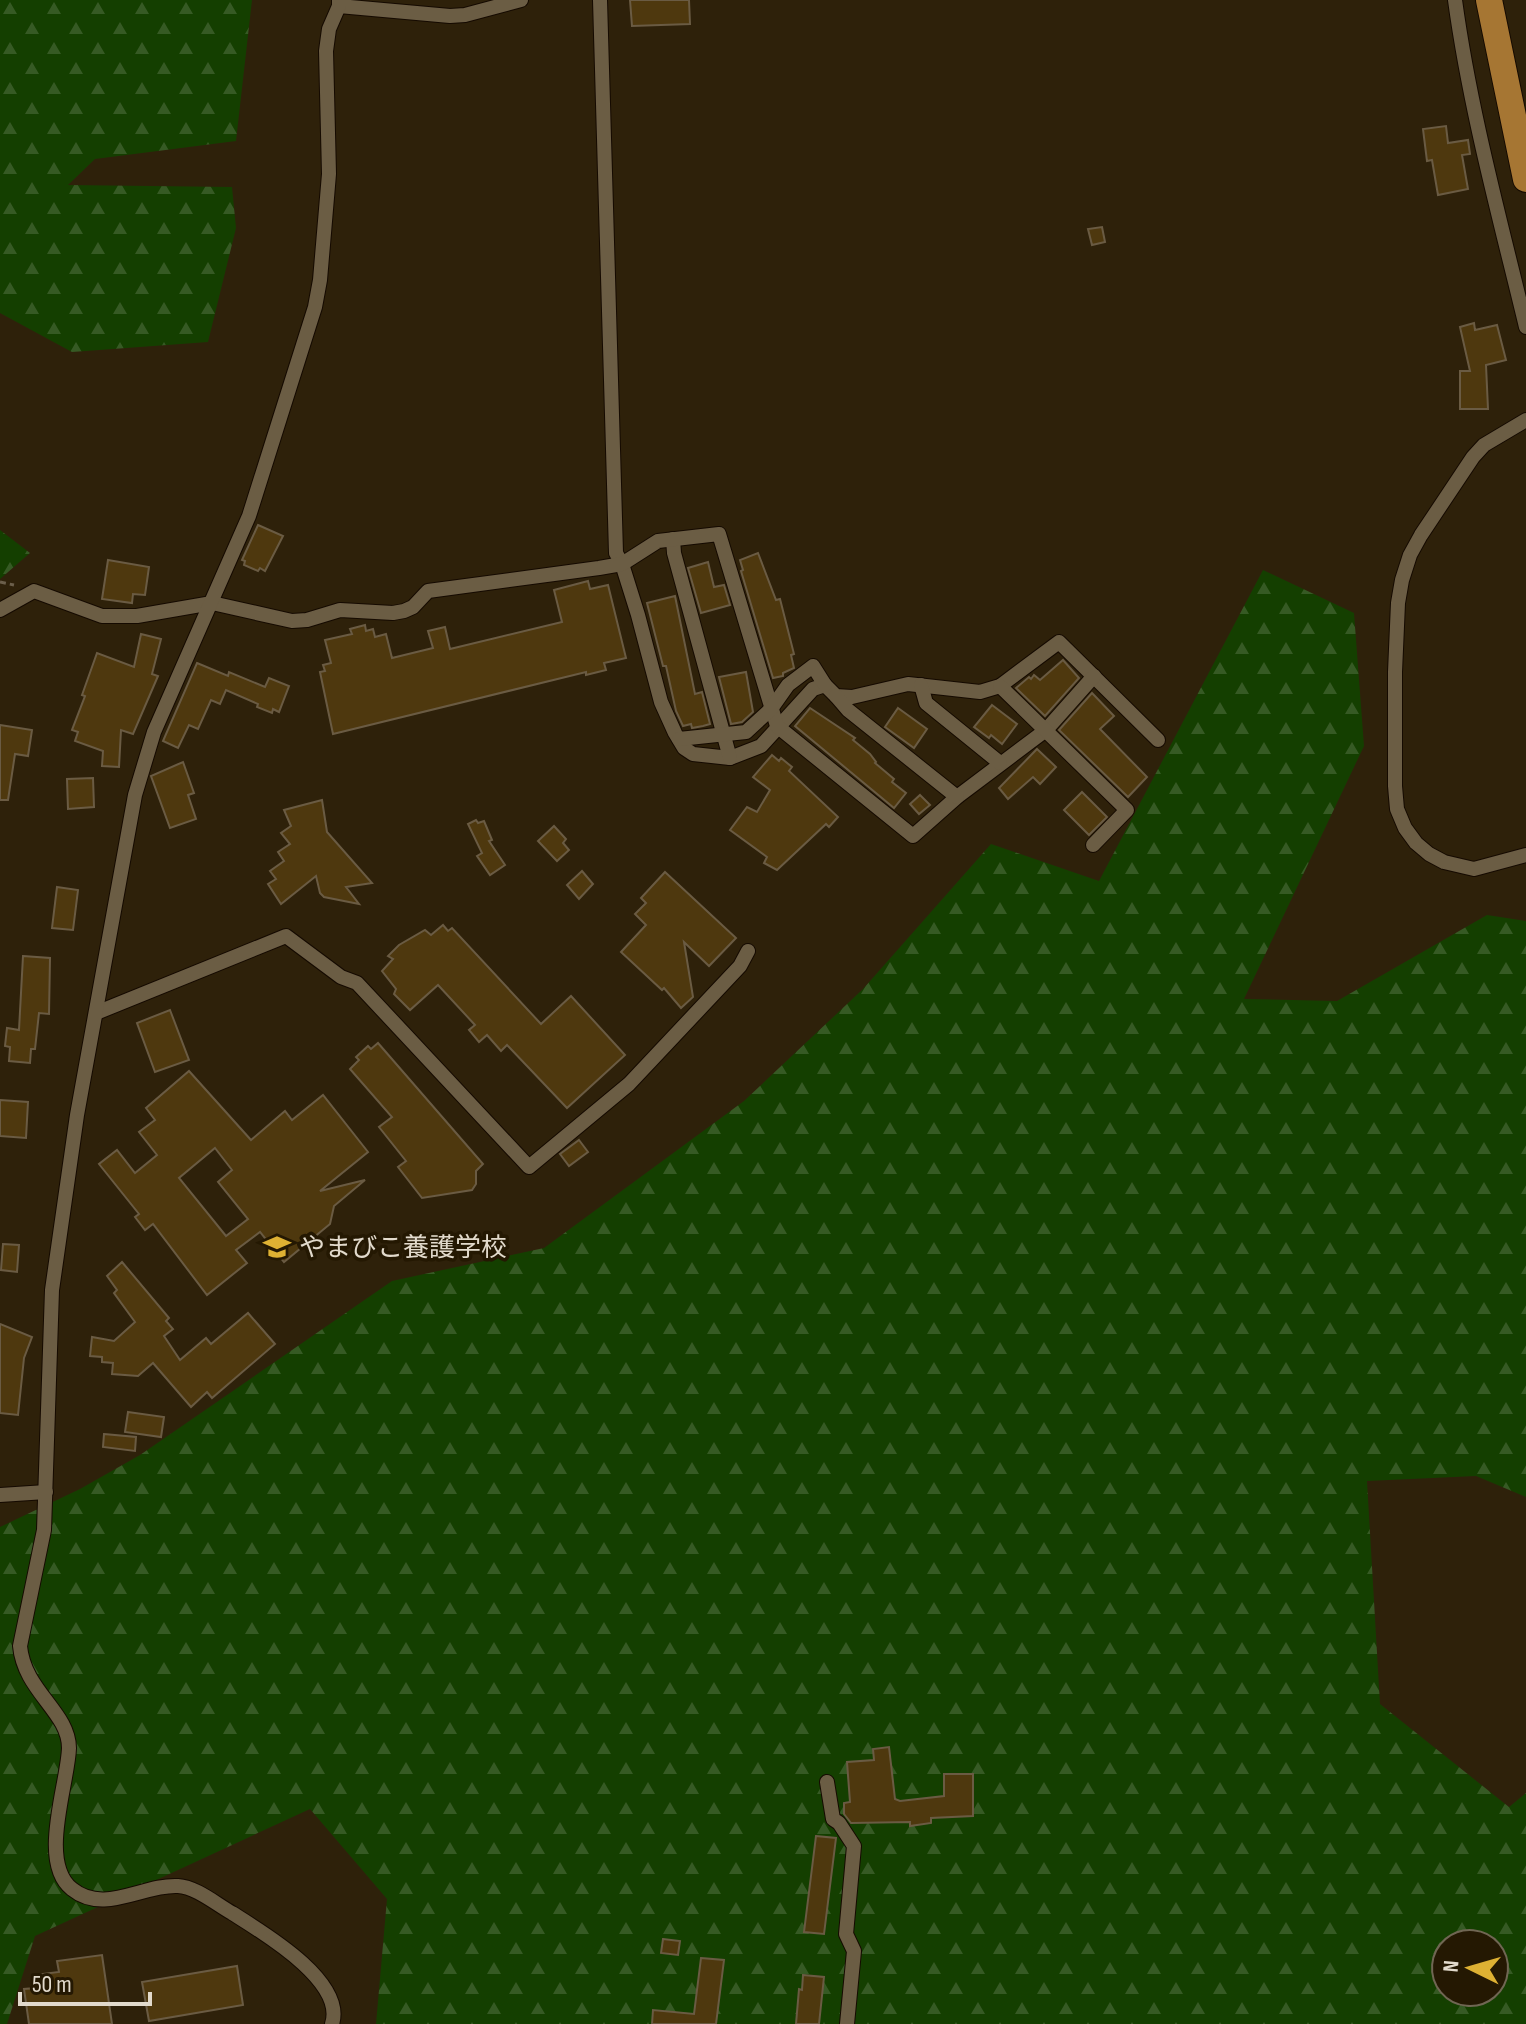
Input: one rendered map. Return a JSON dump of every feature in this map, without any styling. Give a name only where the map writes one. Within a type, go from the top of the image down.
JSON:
[{"type":"highway","points":[[1489,0],[1526,179]]},
{"type":"street","points":[[332,2024],[333,2006],[300,1958],[187,1887],[165,1887],[105,1900],[70,1888],[63,1877],[57,1844],[57,1820],[67,1765],[67,1733],[26,1674],[20,1646],[44,1530],[52,1290],[77,1115],[143,763],[249,516],[315,307],[329,174],[326,51],[329,29],[339,3],[372,11],[450,16],[521,0]]},
{"type":"street","points":[[600,0],[616,553],[622,564],[661,702],[679,739],[693,754],[730,758],[761,746],[813,689],[825,685]]},
{"type":"street","points":[[1455,0],[1480,130],[1526,327]]},
{"type":"street","points":[[1526,420],[1484,445],[1473,457],[1410,555],[1398,603],[1394,735],[1397,809],[1405,828],[1429,854],[1453,865],[1474,869],[1526,855]]},
{"type":"street","points":[[0,610],[34,591],[102,616],[137,616],[212,603],[292,621],[340,610],[393,613],[413,607],[428,591],[622,564],[658,541],[719,534],[777,726],[913,836],[957,797],[1046,730],[1094,676]]},
{"type":"street","points":[[673,539],[678,568],[730,758]]},
{"type":"street","points":[[836,696],[852,697],[908,684],[980,692],[1000,686],[1059,642],[1158,740]]},
{"type":"street","points":[[679,739],[746,732],[771,709],[788,685],[813,666],[825,685],[848,710],[957,797]]},
{"type":"street","points":[[921,685],[926,703],[1000,763]]},
{"type":"street","points":[[1000,686],[1127,810],[1093,845]]},
{"type":"street","points":[[96,1013],[286,936],[341,977],[357,983],[529,1167],[629,1084],[740,966],[748,951]]},
{"type":"street","points":[[0,1495],[46,1492]]},
{"type":"street","points":[[827,1782],[833,1819],[854,1846],[846,1934],[854,1951],[847,2024]]},
{"type":"green space","points":[[0,0],[252,0],[236,141],[95,159],[68,185],[232,187],[236,228],[208,342],[72,352],[0,313]]},
{"type":"green space","points":[[0,530],[30,553],[0,579]]},
{"type":"green space","points":[[1263,570],[1354,613],[1364,746],[1244,999],[1337,1001],[1487,915],[1526,921],[1526,1497],[1476,1476],[1367,1481],[1380,1704],[1509,1807],[1526,1793],[1526,2024],[376,2024],[387,1899],[310,1809],[35,1936],[7,2024],[0,2024],[0,1527],[80,1489],[140,1455],[392,1281],[544,1248],[744,1101],[863,989],[991,844],[1099,881]]},
{"type":"building","points":[[630,0],[689,0],[690,24],[632,26]]},
{"type":"building","points":[[1446,126],[1448,143],[1468,140],[1470,154],[1462,155],[1468,189],[1438,195],[1432,160],[1427,161],[1423,129]]},
{"type":"building","points":[[1102,227],[1105,242],[1092,245],[1088,229]]},
{"type":"building","points":[[1474,323],[1475,330],[1497,325],[1506,360],[1486,365],[1488,409],[1460,409],[1460,371],[1470,371],[1460,327]]},
{"type":"building","points":[[258,525],[283,536],[265,571],[244,565],[245,561],[242,560]]},
{"type":"building","points":[[758,553],[776,600],[780,599],[794,654],[791,655],[794,668],[783,673],[783,676],[773,678],[741,571],[740,560]]},
{"type":"building","points":[[108,560],[149,567],[145,595],[133,594],[132,603],[102,599]]},
{"type":"building","points":[[708,562],[714,587],[724,585],[730,605],[701,613],[688,568]]},
{"type":"building","points":[[588,581],[590,589],[608,585],[626,658],[604,663],[606,670],[586,675],[586,672],[333,734],[320,672],[325,671],[323,665],[331,663],[325,640],[352,634],[350,629],[365,625],[366,631],[373,629],[375,637],[386,634],[392,658],[433,648],[428,631],[445,627],[450,649],[562,622],[554,590]]},
{"type":"building","points":[[675,596],[695,694],[702,692],[710,724],[692,728],[691,724],[683,726],[676,711],[647,603]]},
{"type":"building","points":[[141,634],[161,639],[152,674],[158,676],[133,734],[121,730],[119,767],[102,766],[103,751],[75,741],[78,732],[72,730],[85,696],[82,695],[97,653],[134,667]]},
{"type":"building","points":[[1063,660],[1079,678],[1045,716],[1016,688],[1034,675],[1040,680]]},
{"type":"building","points":[[197,663],[265,687],[269,678],[289,686],[279,712],[273,709],[272,713],[257,707],[258,704],[226,690],[220,704],[211,700],[198,729],[189,725],[178,748],[163,741]]},
{"type":"building","points":[[746,672],[753,712],[742,722],[731,724],[719,677]]},
{"type":"building","points":[[1092,693],[1114,716],[1100,729],[1147,777],[1128,797],[1059,730]]},
{"type":"building","points":[[992,705],[1017,724],[1002,744],[974,727]]},
{"type":"building","points":[[810,708],[855,738],[853,740],[906,793],[894,808],[795,726]]},
{"type":"building","points":[[898,708],[927,729],[914,748],[885,727]]},
{"type":"building","points":[[0,725],[32,730],[28,756],[15,754],[8,800],[0,800]]},
{"type":"building","points":[[1037,749],[1056,767],[1040,784],[1033,777],[1008,799],[999,788]]},
{"type":"building","points":[[772,755],[792,767],[789,771],[838,817],[829,827],[826,824],[777,870],[764,863],[767,857],[730,830],[747,807],[757,812],[770,790],[753,777]]},
{"type":"building","points":[[183,762],[194,793],[188,795],[196,819],[170,828],[151,776]]},
{"type":"building","points":[[93,778],[94,807],[68,809],[67,779]]},
{"type":"building","points":[[1082,792],[1107,817],[1089,835],[1064,810]]},
{"type":"building","points":[[920,795],[930,805],[919,814],[910,804]]},
{"type":"building","points":[[322,800],[327,832],[372,883],[346,887],[359,904],[324,897],[316,876],[281,904],[268,884],[276,879],[270,871],[284,861],[278,852],[290,844],[281,833],[291,826],[284,810]]},
{"type":"building","points":[[476,820],[478,823],[484,821],[492,840],[489,841],[505,865],[490,875],[477,856],[482,853],[468,824]]},
{"type":"building","points":[[554,826],[566,839],[563,843],[569,850],[557,861],[538,841]]},
{"type":"building","points":[[582,871],[593,884],[579,899],[567,885]]},
{"type":"building","points":[[665,872],[736,938],[709,966],[684,942],[693,997],[681,1008],[664,988],[662,990],[621,952],[646,925],[635,914],[646,903],[641,898]]},
{"type":"building","points":[[57,887],[78,890],[73,930],[52,928]]},
{"type":"building","points":[[443,925],[448,931],[452,928],[541,1024],[571,996],[625,1055],[567,1108],[507,1045],[501,1051],[487,1035],[479,1042],[469,1030],[475,1025],[438,985],[410,1010],[394,994],[396,989],[382,971],[393,959],[388,956],[399,945],[425,930],[431,935]]},
{"type":"building","points":[[23,956],[50,958],[49,1014],[39,1013],[35,1049],[31,1049],[30,1063],[9,1061],[10,1047],[5,1046],[7,1028],[19,1030]]},
{"type":"building","points":[[170,1010],[189,1060],[155,1072],[137,1023]]},
{"type":"building","points":[[378,1043],[483,1164],[476,1171],[476,1184],[472,1190],[422,1198],[398,1167],[406,1161],[379,1127],[392,1117],[350,1069],[359,1060],[356,1057],[368,1046],[371,1049]]},
{"type":"building","points":[[189,1071],[251,1140],[285,1111],[292,1120],[323,1095],[368,1152],[320,1191],[365,1180],[334,1206],[330,1224],[284,1262],[260,1232],[236,1250],[247,1263],[207,1295],[153,1224],[145,1230],[135,1217],[139,1214],[99,1164],[117,1150],[135,1173],[157,1155],[139,1132],[155,1120],[146,1108]],"holes":[[[215,1148],[232,1170],[218,1182],[248,1219],[226,1236],[179,1178]]]},
{"type":"building","points":[[0,1100],[28,1102],[26,1138],[0,1136]]},
{"type":"building","points":[[579,1140],[588,1152],[569,1166],[560,1154]]},
{"type":"building","points":[[3,1244],[19,1245],[17,1272],[1,1270]]},
{"type":"building","points":[[122,1262],[169,1318],[166,1321],[173,1329],[164,1336],[180,1360],[206,1338],[211,1344],[248,1313],[275,1344],[212,1398],[207,1392],[191,1407],[153,1363],[138,1376],[112,1374],[113,1363],[102,1362],[102,1357],[90,1356],[92,1337],[114,1341],[135,1322],[114,1293],[117,1290],[107,1276]]},
{"type":"building","points":[[0,1324],[32,1337],[24,1358],[18,1415],[0,1413]]},
{"type":"building","points":[[128,1412],[164,1417],[161,1437],[125,1432]]},
{"type":"building","points":[[104,1434],[136,1437],[135,1451],[103,1447]]},
{"type":"building","points":[[889,1747],[895,1799],[944,1796],[944,1774],[973,1774],[973,1816],[931,1818],[931,1823],[910,1826],[910,1822],[851,1823],[844,1814],[844,1803],[850,1802],[847,1762],[874,1760],[873,1749]]},
{"type":"building","points":[[816,1836],[836,1838],[824,1934],[804,1932]]},
{"type":"building","points":[[663,1939],[680,1941],[678,1955],[661,1953]]},
{"type":"building","points":[[102,1955],[112,2024],[29,2024],[24,1989],[36,1988],[34,1975],[59,1972],[57,1961]]},
{"type":"building","points":[[701,1958],[724,1960],[716,2024],[652,2024],[653,2010],[694,2014]]},
{"type":"building","points":[[237,1966],[243,2005],[149,2021],[142,1982]]},
{"type":"building","points":[[803,1975],[824,1977],[819,2024],[796,2024]]},
{"type":"place","name":"やまびこ養護学校","points":[[277,1247]]}]
